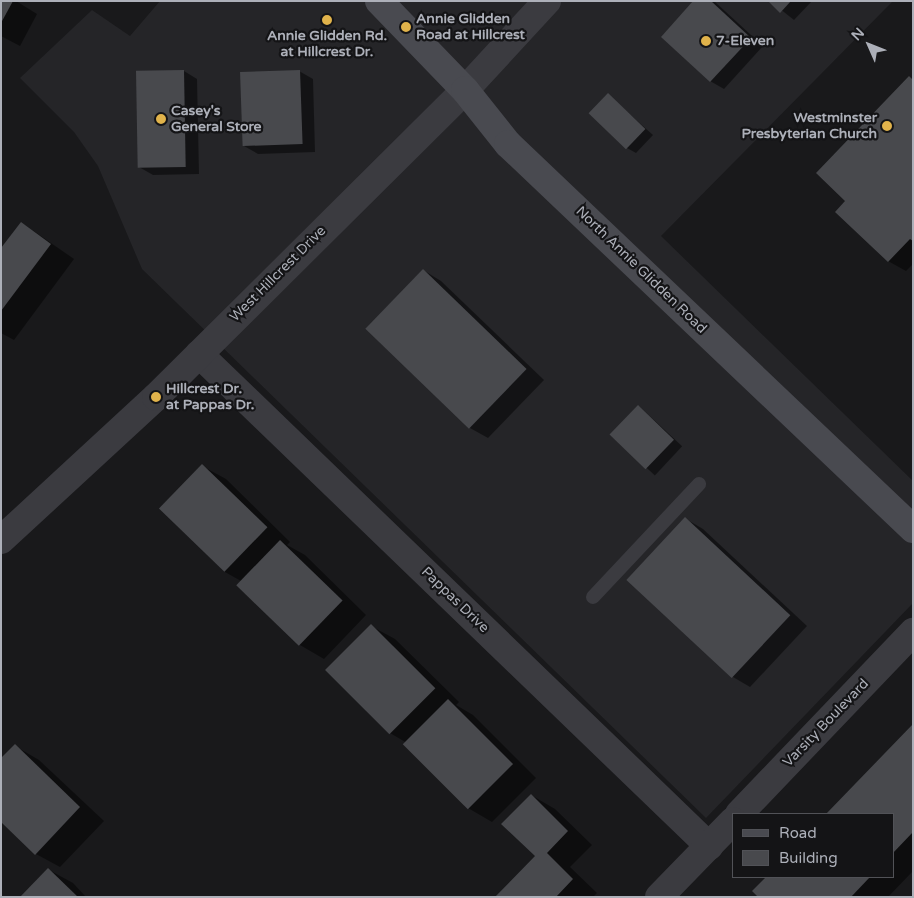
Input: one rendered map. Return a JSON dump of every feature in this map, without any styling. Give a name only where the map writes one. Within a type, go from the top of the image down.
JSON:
[{"type":"main road","name":"North Annie Glidden Road","points":[[379,1],[465,90],[508,144],[913,529]]},
{"type":"street","name":"West Hillcrest Drive","points":[[1,540],[199,354],[465,90],[548,1]]},
{"type":"street","name":"Pappas Drive","points":[[199,354],[709,846]]},
{"type":"street","name":"Varsity Boulevard","points":[[740,813],[913,632]]},
{"type":"street","points":[[659,897],[732,822]]},
{"type":"lane","points":[[593,597],[699,484]]},
{"type":"shaded area","points":[[160,1],[893,1],[661,236],[913,481],[913,603],[706,818],[142,269],[98,166],[74,132],[20,78],[92,10],[130,36]]},
{"type":"building","points":[[1,1],[13,1],[1,23]]},
{"type":"building","name":"7-Eleven","points":[[693,1],[711,1],[751,38],[710,82],[661,37]]},
{"type":"building","points":[[768,1],[791,1],[780,13]]},
{"type":"building","name":"Casey's General Store","points":[[184,70],[186,167],[138,168],[136,71]]},
{"type":"building","name":"Casey's General Store","points":[[300,70],[303,144],[243,146],[240,72]]},
{"type":"building","name":"Westminster Presbyterian Church","points":[[909,76],[913,80],[913,241],[910,239],[888,262],[835,212],[845,201],[816,173]]},
{"type":"building","points":[[608,93],[645,129],[626,149],[589,113]]},
{"type":"building","points":[[21,222],[51,244],[1,311],[1,248]]},
{"type":"building","points":[[423,269],[527,369],[469,429],[365,329]]},
{"type":"building","points":[[638,405],[674,440],[645,469],[610,434]]},
{"type":"building","points":[[202,464],[267,527],[224,572],[159,509]]},
{"type":"building","points":[[685,517],[790,615],[732,678],[626,580]]},
{"type":"building","points":[[280,540],[343,600],[299,646],[236,585]]},
{"type":"building","points":[[371,624],[435,688],[389,734],[325,670]]},
{"type":"building","points":[[448,699],[513,764],[468,809],[403,744]]},
{"type":"building","points":[[913,724],[913,832],[894,852],[894,813],[827,813]]},
{"type":"building","points":[[15,744],[80,807],[35,855],[1,822],[1,758]]},
{"type":"building","points":[[531,794],[568,831],[547,853],[573,879],[556,897],[495,897],[535,856],[501,824]]},
{"type":"building","points":[[48,868],[78,897],[20,897]]},
{"type":"building","points":[[765,878],[869,878],[851,897],[758,897],[752,891]]},
{"type":"place","name":"Annie Glidden Rd. at Hillcrest Dr.","points":[[327,20]]},
{"type":"place","name":"Annie Glidden Road at Hillcrest","points":[[406,27]]},
{"type":"place","name":"7-Eleven","points":[[706,41]]},
{"type":"place","name":"Casey's General Store","points":[[161,119]]},
{"type":"place","name":"Westminster Presbyterian Church","points":[[887,126]]},
{"type":"place","name":"Hillcrest Dr. at Pappas Dr.","points":[[156,397]]}]
